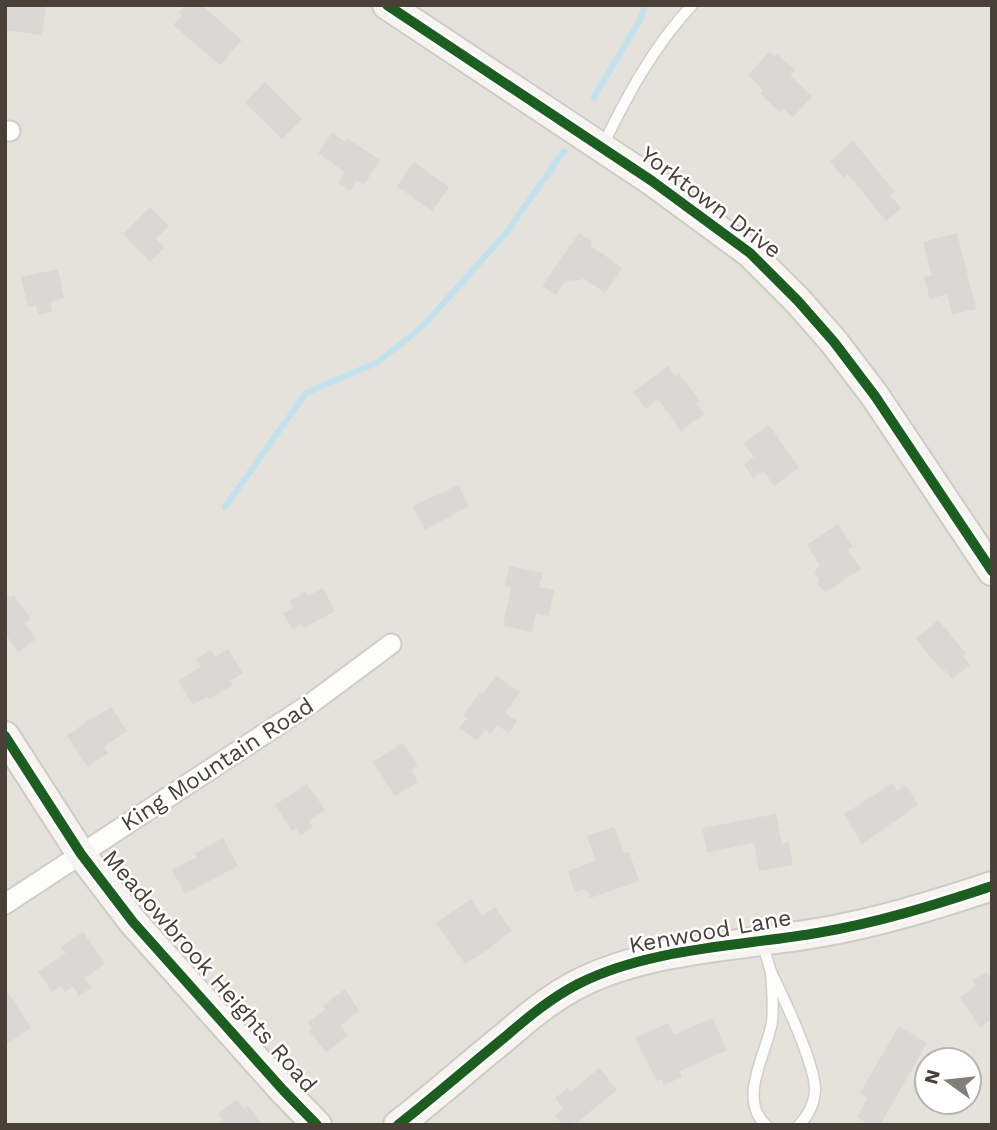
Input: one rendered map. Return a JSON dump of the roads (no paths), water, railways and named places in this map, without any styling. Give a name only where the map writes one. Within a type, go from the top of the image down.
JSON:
[{"type":"street","name":"Yorktown Drive","points":[[387,5],[602,147],[750,253],[834,342],[875,396],[992,571]]},
{"type":"street","name":"King Mountain Road","points":[[5,904],[313,702],[391,644]]},
{"type":"street","name":"Meadowbrook Heights Road","points":[[5,736],[81,854],[133,922],[317,1125]]},
{"type":"street","name":"Kenwood Lane","points":[[398,1125],[545,1004],[580,983],[611,971],[672,954],[817,933],[884,919],[992,886]]},
{"type":"lane","points":[[602,147],[624,101],[651,57],[692,5]]},
{"type":"lane","points":[[762,941],[771,972],[783,995],[813,1073],[813,1102],[806,1118],[799,1125]]},
{"type":"lane","points":[[766,1125],[757,1115],[754,1104],[755,1081],[772,1017],[771,972]]},
{"type":"waterway","points":[[594,97],[640,20],[645,5]]},
{"type":"waterway","points":[[225,507],[306,393],[378,362],[423,326],[506,233],[564,151]]}]
